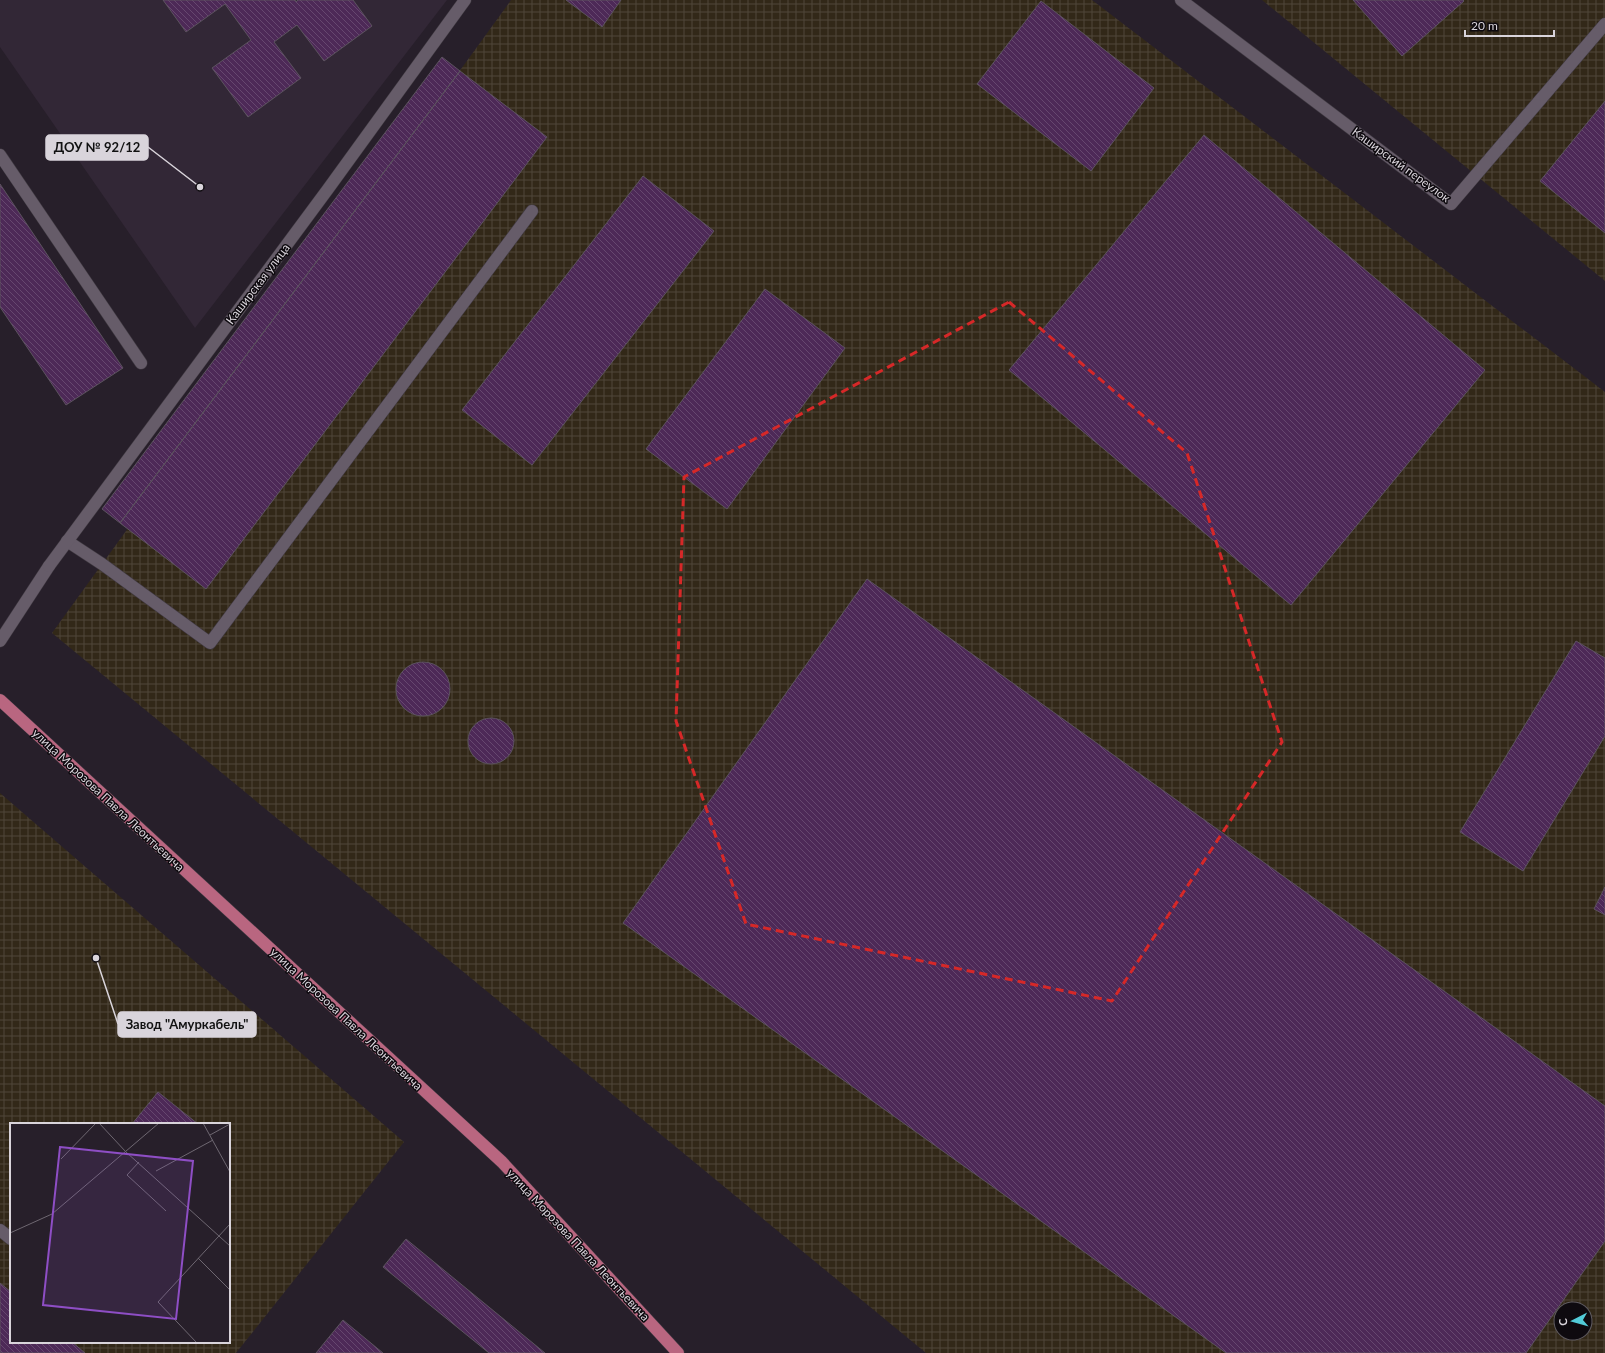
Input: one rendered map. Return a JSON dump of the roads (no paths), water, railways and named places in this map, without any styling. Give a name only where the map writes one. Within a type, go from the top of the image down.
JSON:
[{"type":"main road","name":"улица Морозова Павла Леонтьевича","points":[[0,700],[502,1162],[678,1353]]},
{"type":"street","name":"Каширская улица","points":[[0,641],[67,541],[328,189],[465,0]]},
{"type":"street","name":"Каширский переулок","points":[[1182,0],[1451,204],[1605,24]]},
{"type":"street","points":[[0,156],[142,363]]},
{"type":"street","points":[[67,541],[102,564],[210,643],[532,211]]},
{"type":"street","points":[[0,1230],[10,1238]]},
{"type":"place","name":"ДОУ № 92/12","points":[[200,187]]},
{"type":"place","name":"Завод \"Амуркабель\"","points":[[96,958]]}]
